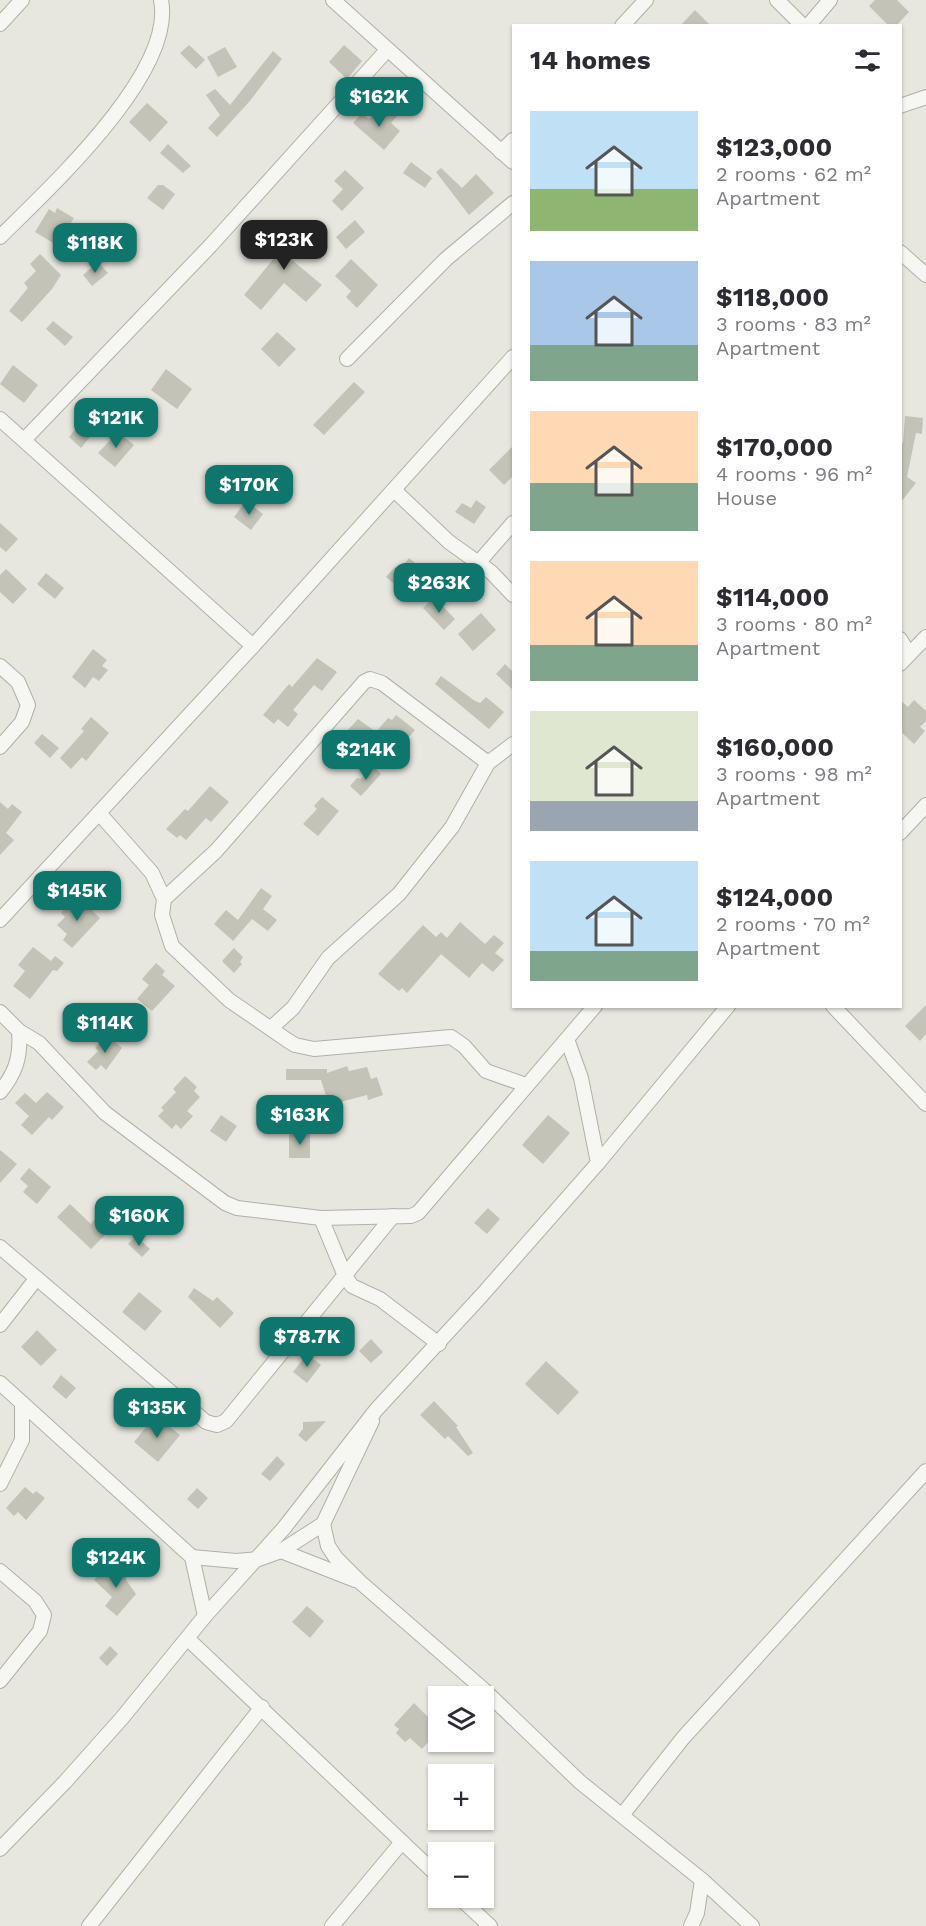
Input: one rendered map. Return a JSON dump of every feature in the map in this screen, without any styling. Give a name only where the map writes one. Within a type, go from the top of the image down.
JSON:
[{"type":"street","points":[[0,24],[22,0]]},
{"type":"street","points":[[0,237],[67,170],[118,111],[154,47],[161,27],[161,0]]},
{"type":"street","points":[[333,0],[512,161]]},
{"type":"street","points":[[624,24],[646,0]]},
{"type":"street","points":[[777,0],[801,24]]},
{"type":"street","points":[[810,24],[830,0]]},
{"type":"street","points":[[24,440],[218,238],[387,50]]},
{"type":"street","points":[[902,105],[926,97]]},
{"type":"street","points":[[501,152],[512,141]]},
{"type":"street","points":[[347,359],[446,259],[512,204]]},
{"type":"street","points":[[902,254],[926,275]]},
{"type":"street","points":[[0,920],[253,646],[512,358]]},
{"type":"street","points":[[0,419],[253,646]]},
{"type":"street","points":[[394,490],[449,542],[479,562],[512,594]]},
{"type":"street","points":[[479,562],[512,524]]},
{"type":"street","points":[[905,659],[926,637]]},
{"type":"street","points":[[0,666],[23,689],[28,705],[22,722],[0,747]]},
{"type":"street","points":[[164,899],[216,851],[364,682],[370,679],[382,683],[488,763]]},
{"type":"street","points":[[271,1028],[293,1008],[328,958],[386,907],[412,878],[452,827],[488,763],[512,745]]},
{"type":"street","points":[[902,831],[926,805]]},
{"type":"street","points":[[99,813],[144,862],[164,899],[162,915],[172,946],[229,1000],[295,1045],[314,1049],[451,1037],[464,1046],[486,1071],[526,1085]]},
{"type":"street","points":[[0,1012],[19,1031],[39,1043],[105,1113],[225,1203],[237,1208],[321,1218],[418,1213],[593,1008]]},
{"type":"street","points":[[0,1849],[65,1782],[188,1639],[205,1616],[259,1559],[376,1410],[439,1344],[598,1163],[726,1008]]},
{"type":"street","points":[[835,1008],[926,1104]]},
{"type":"street","points":[[0,1092],[16,1069],[20,1048],[19,1031]]},
{"type":"street","points":[[567,1039],[581,1078],[598,1163]]},
{"type":"street","points":[[0,1247],[199,1417],[217,1425],[226,1421],[393,1216]]},
{"type":"street","points":[[321,1218],[345,1276],[352,1286],[380,1299],[439,1344]]},
{"type":"street","points":[[0,1325],[36,1279]]},
{"type":"street","points":[[0,1383],[192,1557],[205,1616]]},
{"type":"street","points":[[0,1484],[22,1440],[22,1403]]},
{"type":"street","points":[[192,1557],[236,1561],[259,1559],[281,1551],[323,1524],[366,1439],[376,1410]]},
{"type":"street","points":[[623,1814],[691,1729],[926,1471]]},
{"type":"street","points":[[323,1524],[332,1552],[360,1582],[483,1689],[580,1782],[623,1814],[702,1880],[752,1926]]},
{"type":"street","points":[[281,1551],[360,1582]]},
{"type":"street","points":[[0,1571],[35,1601],[44,1615],[40,1631],[0,1681]]},
{"type":"street","points":[[188,1639],[428,1867]]},
{"type":"street","points":[[89,1926],[262,1707]]},
{"type":"street","points":[[332,1926],[402,1842]]},
{"type":"street","points":[[691,1926],[697,1913],[702,1880]]},
{"type":"street","points":[[471,1908],[490,1926]]},
{"type":"building","points":[[875,0],[897,0],[909,12],[898,24],[887,24],[869,6]]},
{"type":"building","points":[[695,10],[709,24],[682,24]]},
{"type":"building","points":[[189,45],[205,60],[196,69],[180,53]]},
{"type":"building","points":[[344,45],[362,61],[347,79],[329,62]]},
{"type":"building","points":[[225,47],[237,67],[218,77],[207,57]]},
{"type":"building","points":[[273,51],[282,59],[249,102],[217,137],[208,128],[220,115],[206,95],[215,89],[230,105]]},
{"type":"building","points":[[147,103],[168,122],[150,142],[129,122]]},
{"type":"building","points":[[388,108],[397,116],[391,123],[400,131],[384,150],[353,123],[362,113],[369,119],[376,111],[381,116]]},
{"type":"building","points":[[168,144],[191,166],[183,173],[160,153]]},
{"type":"building","points":[[411,162],[432,178],[425,188],[403,173]]},
{"type":"building","points":[[441,168],[462,188],[476,174],[494,193],[469,215],[436,172]]},
{"type":"building","points":[[345,170],[364,188],[342,211],[332,201],[343,189],[334,181]]},
{"type":"building","points":[[158,185],[163,185],[175,194],[163,210],[147,198]]},
{"type":"building","points":[[57,208],[74,218],[67,229],[83,239],[73,255],[35,232],[49,209],[55,213]]},
{"type":"building","points":[[355,220],[365,232],[346,249],[336,237]]},
{"type":"building","points":[[290,224],[309,244],[292,260],[322,285],[306,302],[284,283],[261,310],[244,295],[274,258],[268,252],[280,242],[276,237]]},
{"type":"building","points":[[40,254],[61,275],[52,289],[22,322],[9,311],[28,288],[24,283],[36,271],[30,264]]},
{"type":"building","points":[[351,259],[378,285],[357,308],[346,297],[351,291],[335,276]]},
{"type":"building","points":[[98,262],[108,273],[92,286],[83,275]]},
{"type":"building","points":[[53,321],[73,337],[65,346],[46,329]]},
{"type":"building","points":[[277,332],[296,349],[279,367],[261,349]]},
{"type":"building","points":[[13,365],[38,385],[24,403],[0,384]]},
{"type":"building","points":[[166,369],[192,389],[177,409],[151,390]]},
{"type":"building","points":[[354,382],[365,392],[324,435],[313,425]]},
{"type":"building","points":[[905,416],[923,418],[922,434],[916,433],[907,477],[916,483],[902,500],[902,443]]},
{"type":"building","points":[[77,427],[90,437],[81,448],[69,437]]},
{"type":"building","points":[[118,432],[134,445],[115,467],[98,453]]},
{"type":"building","points":[[512,447],[512,477],[504,485],[489,470]]},
{"type":"building","points":[[476,500],[486,507],[474,524],[455,512],[462,503],[471,508]]},
{"type":"building","points":[[246,501],[263,514],[251,530],[234,517]]},
{"type":"building","points":[[0,523],[18,539],[6,552],[0,547]]},
{"type":"building","points":[[409,558],[425,571],[406,594],[386,577],[395,567],[399,570]]},
{"type":"building","points":[[6,569],[27,589],[13,604],[0,592],[0,575]]},
{"type":"building","points":[[46,573],[64,588],[55,599],[37,584]]},
{"type":"building","points":[[434,597],[455,619],[444,630],[423,608]]},
{"type":"building","points":[[481,613],[496,630],[473,651],[458,634]]},
{"type":"building","points":[[93,649],[107,660],[102,666],[108,670],[99,681],[93,677],[85,688],[72,677]]},
{"type":"building","points":[[317,658],[337,672],[322,691],[314,685],[293,710],[298,714],[288,727],[278,719],[274,724],[263,715],[289,684],[292,687]]},
{"type":"building","points":[[505,664],[512,671],[512,689],[496,674]]},
{"type":"building","points":[[441,676],[475,701],[480,703],[486,697],[504,712],[489,729],[435,684]]},
{"type":"building","points":[[914,700],[926,711],[926,721],[920,727],[925,731],[914,744],[902,733],[902,702],[908,707]]},
{"type":"building","points":[[396,715],[415,730],[397,751],[378,735],[366,748],[347,731],[358,719],[376,732],[388,718],[392,720]]},
{"type":"building","points":[[91,717],[109,733],[86,761],[82,757],[71,769],[60,758],[84,731],[81,729]]},
{"type":"building","points":[[42,734],[59,748],[50,758],[34,743]]},
{"type":"building","points":[[373,766],[381,774],[361,796],[350,786],[357,778],[361,779]]},
{"type":"building","points":[[210,786],[229,802],[211,822],[206,818],[186,840],[180,835],[177,838],[166,829],[185,809],[188,811]]},
{"type":"building","points":[[322,797],[339,811],[318,836],[303,824],[317,809],[314,806]]},
{"type":"building","points":[[0,802],[8,809],[12,804],[22,812],[6,833],[14,840],[0,855]]},
{"type":"building","points":[[261,888],[272,896],[263,909],[277,920],[268,931],[252,919],[233,941],[214,924],[226,910],[238,920]]},
{"type":"building","points":[[72,901],[79,907],[84,903],[100,918],[72,948],[63,940],[67,934],[57,925],[65,917],[61,913]]},
{"type":"building","points":[[460,922],[485,944],[494,935],[504,943],[495,953],[504,960],[493,972],[482,963],[469,978],[441,954],[407,993],[402,988],[399,991],[378,974],[423,925],[436,937],[441,932],[447,938]]},
{"type":"building","points":[[33,947],[51,961],[55,956],[64,963],[57,971],[53,970],[30,999],[13,986],[25,971],[18,965]]},
{"type":"building","points":[[234,948],[243,957],[240,962],[242,964],[234,973],[222,961]]},
{"type":"building","points":[[156,963],[165,971],[162,975],[175,986],[152,1011],[137,999],[149,985],[142,979]]},
{"type":"building","points":[[83,1004],[95,1013],[82,1030],[70,1020]]},
{"type":"building","points":[[926,1005],[926,1034],[920,1041],[905,1026]]},
{"type":"building","points":[[107,1035],[122,1048],[106,1070],[101,1065],[96,1070],[87,1062],[98,1051],[95,1048]]},
{"type":"building","points":[[347,1066],[349,1071],[367,1067],[371,1079],[377,1077],[383,1095],[368,1100],[367,1095],[329,1105],[321,1080],[286,1080],[286,1069],[327,1069],[327,1073]]},
{"type":"building","points":[[185,1076],[197,1087],[194,1091],[200,1097],[187,1111],[193,1116],[181,1129],[176,1124],[172,1129],[158,1116],[164,1110],[161,1108],[176,1092],[173,1089]]},
{"type":"building","points":[[47,1092],[64,1107],[52,1120],[49,1117],[32,1135],[21,1125],[29,1116],[15,1103],[25,1093],[36,1103]]},
{"type":"building","points":[[221,1115],[237,1126],[226,1142],[210,1131]]},
{"type":"building","points":[[548,1115],[570,1133],[543,1164],[522,1145]]},
{"type":"building","points":[[289,1133],[310,1133],[310,1158],[289,1158]]},
{"type":"building","points":[[0,1150],[17,1164],[0,1183]]},
{"type":"building","points":[[29,1168],[51,1187],[37,1204],[23,1192],[28,1186],[20,1179]]},
{"type":"building","points":[[70,1204],[91,1224],[105,1206],[117,1215],[102,1233],[105,1235],[91,1249],[57,1217]]},
{"type":"building","points":[[488,1208],[500,1219],[487,1234],[474,1223]]},
{"type":"building","points":[[136,1236],[150,1249],[142,1257],[128,1244]]},
{"type":"building","points":[[194,1288],[213,1301],[217,1297],[234,1313],[220,1328],[188,1297]]},
{"type":"building","points":[[139,1292],[162,1311],[145,1331],[122,1312]]},
{"type":"building","points":[[37,1330],[57,1350],[41,1366],[21,1347]]},
{"type":"building","points":[[371,1339],[383,1352],[371,1363],[359,1351]]},
{"type":"building","points":[[307,1354],[321,1365],[307,1383],[293,1372]]},
{"type":"building","points":[[546,1361],[579,1392],[558,1415],[525,1384]]},
{"type":"building","points":[[61,1375],[76,1388],[66,1399],[52,1387]]},
{"type":"building","points":[[434,1401],[458,1426],[456,1427],[473,1453],[468,1456],[448,1436],[445,1439],[420,1415]]},
{"type":"building","points":[[159,1418],[180,1435],[158,1462],[134,1442],[151,1421],[154,1424]]},
{"type":"building","points":[[326,1421],[306,1442],[298,1435],[303,1429],[303,1422]]},
{"type":"building","points":[[277,1456],[285,1464],[270,1481],[261,1474]]},
{"type":"building","points":[[25,1487],[33,1494],[36,1491],[45,1498],[26,1520],[18,1512],[14,1516],[6,1508]]},
{"type":"building","points":[[197,1488],[208,1498],[198,1509],[187,1499]]},
{"type":"building","points":[[113,1566],[126,1576],[126,1580],[136,1594],[117,1616],[105,1606],[112,1597],[94,1580],[103,1570],[107,1573]]},
{"type":"building","points":[[307,1606],[324,1621],[310,1638],[292,1622]]},
{"type":"building","points":[[110,1646],[118,1654],[107,1666],[99,1658]]},
{"type":"building","points":[[414,1703],[428,1717],[428,1742],[422,1749],[410,1738],[405,1742],[396,1733],[399,1729],[394,1725]]}]
